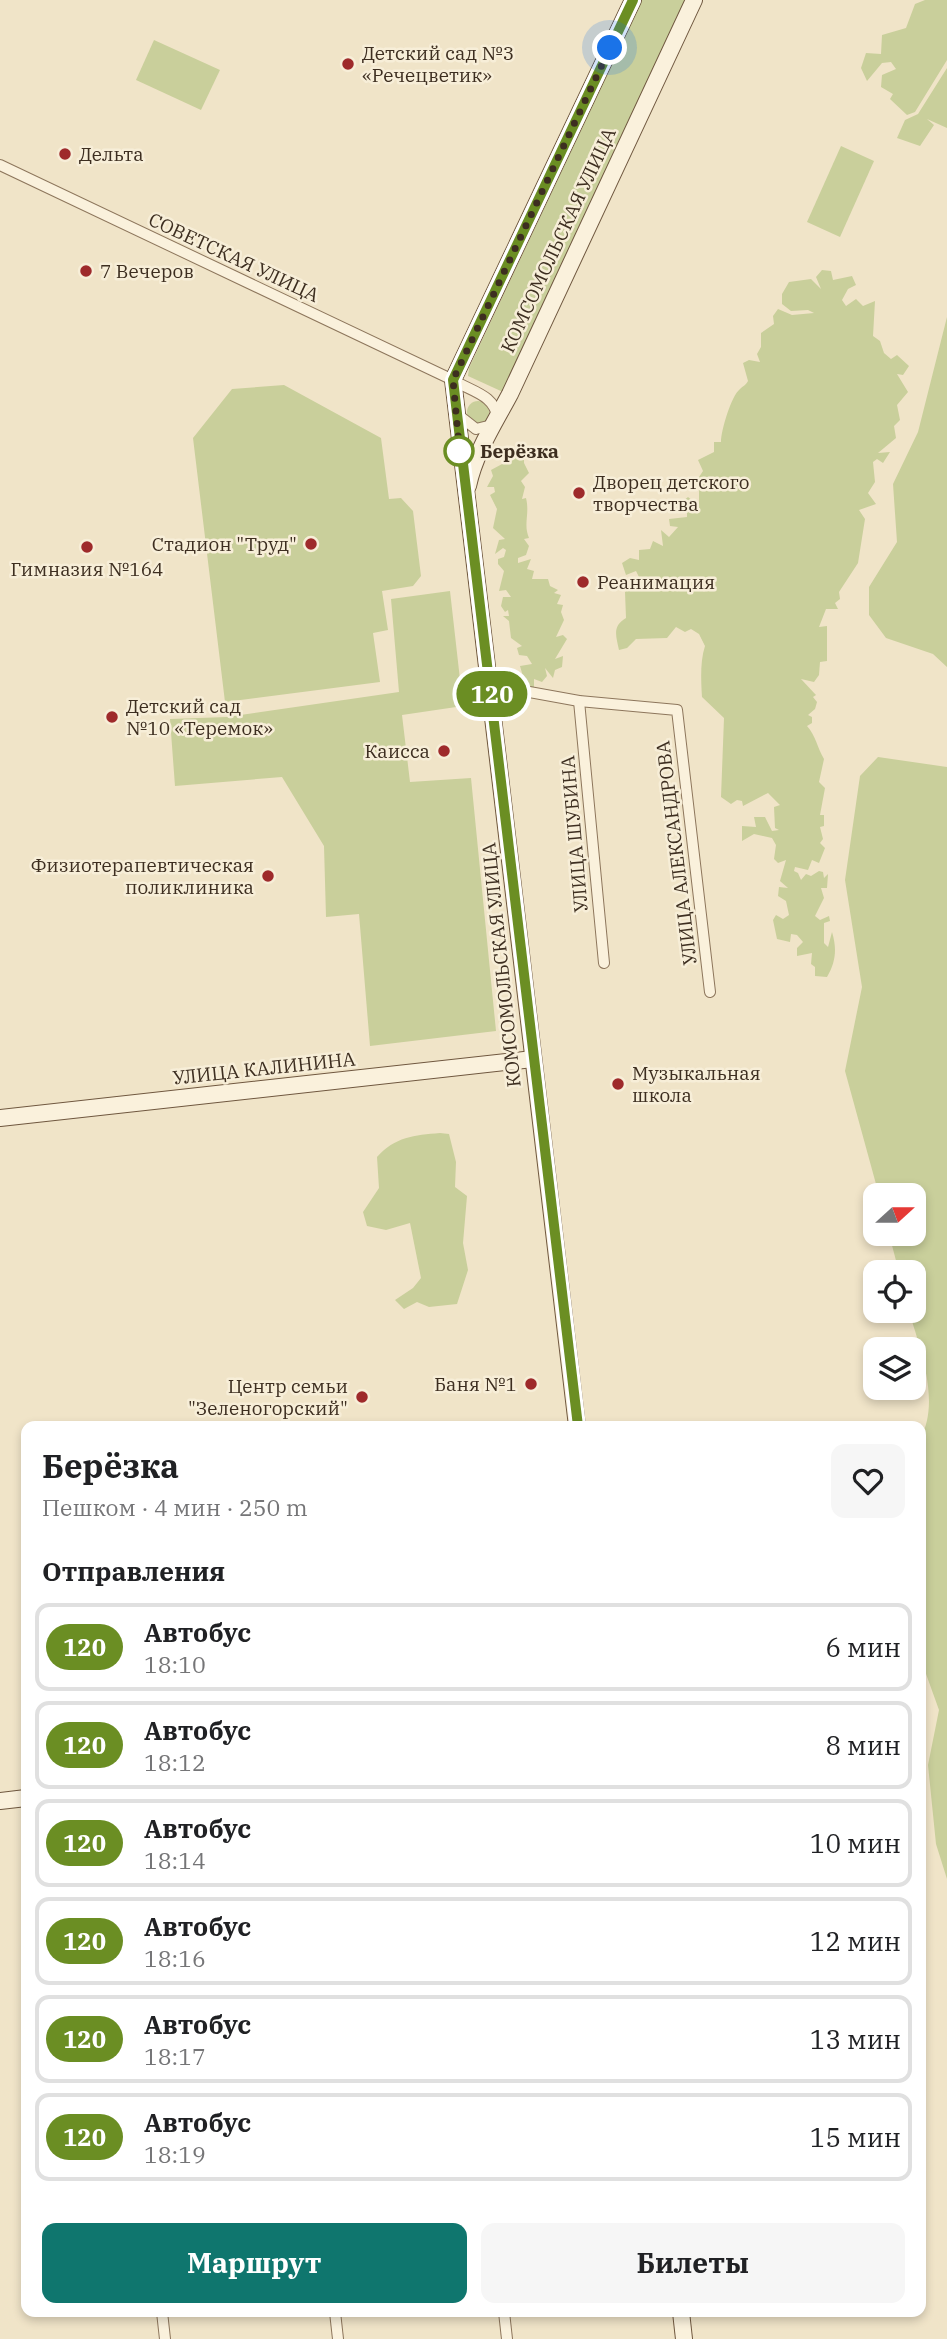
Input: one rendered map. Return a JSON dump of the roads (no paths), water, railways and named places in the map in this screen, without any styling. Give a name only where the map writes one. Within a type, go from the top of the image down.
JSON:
[{"type":"street","name":"КОМСОМОЛЬСКАЯ УЛИЦА","points":[[577,1421],[491,689],[465,499],[453,380],[633,0]]},
{"type":"street","name":"КОМСОМОЛЬСКАЯ УЛИЦА","points":[[465,499],[471,471],[694,0]]},
{"type":"street","name":"СОВЕТСКАЯ УЛИЦА","points":[[0,165],[453,380],[490,400],[496,410],[494,422]]},
{"type":"street","points":[[455,412],[476,429],[494,422]]},
{"type":"street","points":[[491,689],[507,688],[579,701]]},
{"type":"street","name":"УЛИЦА АЛЕКСАНДРОВА","points":[[579,701],[677,710],[710,992]]},
{"type":"street","name":"УЛИЦА ШУБИНА","points":[[579,701],[604,963]]},
{"type":"street","name":"УЛИЦА КАЛИНИНА","points":[[0,1118],[533,1059]]},
{"type":"street","points":[[0,1801],[21,1799]]},
{"type":"street","points":[[163,2317],[165,2339]]},
{"type":"street","points":[[336,2317],[338,2339]]},
{"type":"street","points":[[505,2317],[508,2339]]},
{"type":"street","points":[[682,2317],[684,2339]]},
{"type":"place","name":"Детский сад №3 «Речецветик»","points":[[348,64]]},
{"type":"place","name":"Дельта","points":[[65,154]]},
{"type":"place","name":"7 Вечеров","points":[[86,271]]},
{"type":"place","name":"Берёзка","points":[[459,451]]},
{"type":"place","name":"Дворец детского творчества","points":[[579,493]]},
{"type":"place","name":"Стадион \"Труд\"","points":[[311,544]]},
{"type":"place","name":"Гимназия №164","points":[[87,547]]},
{"type":"place","name":"Реанимация","points":[[583,582]]},
{"type":"place","name":"Детский сад №10 «Теремок»","points":[[112,717]]},
{"type":"place","name":"Каисса","points":[[444,751]]},
{"type":"place","name":"Физиотерапевтическая поликлиника","points":[[268,876]]},
{"type":"place","name":"Музыкальная школа","points":[[618,1084]]},
{"type":"place","name":"Баня №1","points":[[531,1384]]},
{"type":"place","name":"Центр семьи \"Зеленогорский\"","points":[[362,1397]]}]
